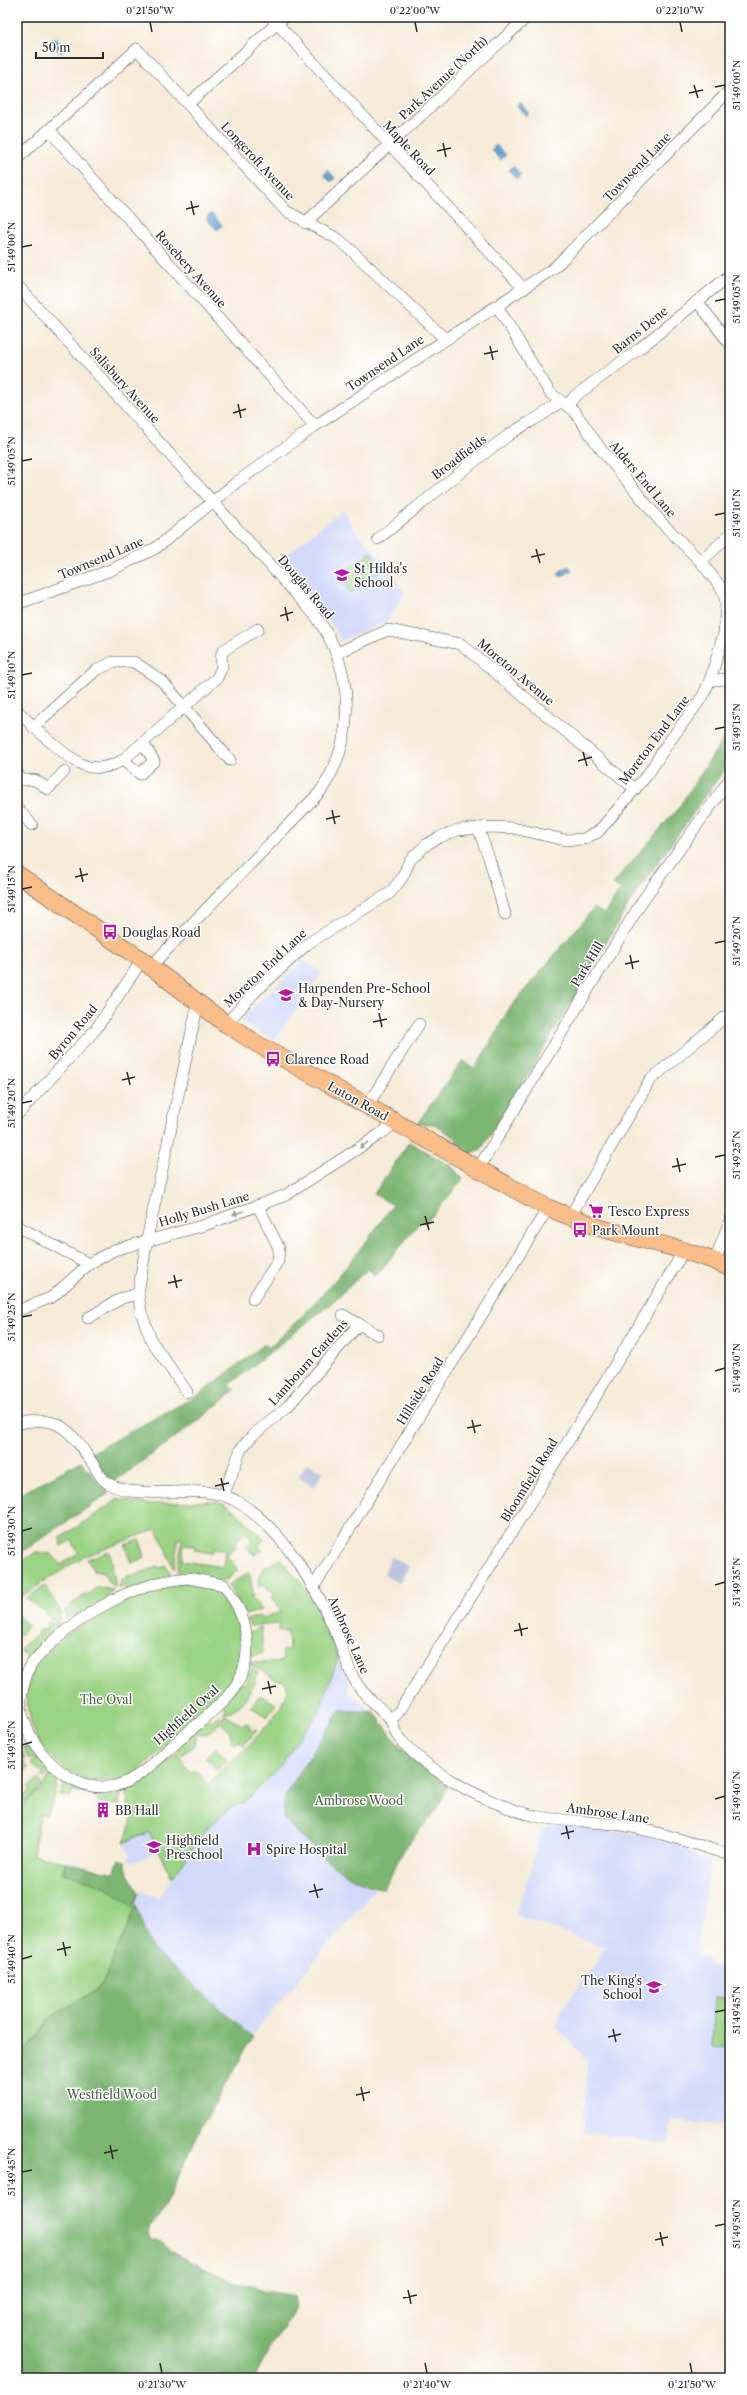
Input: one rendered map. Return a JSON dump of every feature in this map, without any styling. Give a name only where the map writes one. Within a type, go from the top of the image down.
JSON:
[{"type":"main road","name":"Luton Road","points":[[17,874],[146,964],[226,1024],[367,1106],[548,1208],[569,1218],[606,1230],[682,1250],[723,1265]]},
{"type":"street","name":"Park Avenue (North)","points":[[305,223],[527,17]]},
{"type":"street","name":"Maple Road","points":[[277,19],[389,146],[524,289]]},
{"type":"street","points":[[188,104],[277,19]]},
{"type":"street","name":"Longcroft Avenue","points":[[49,130],[137,49],[286,211],[305,223],[338,239],[444,339]]},
{"type":"street","name":"Townsend Lane","points":[[17,604],[111,570],[142,556],[168,540],[213,502],[314,426],[554,268],[574,250],[730,90]]},
{"type":"street","points":[[17,159],[49,130]]},
{"type":"street","name":"Rosebery Avenue","points":[[49,130],[314,426]]},
{"type":"street","name":"Barns Dene","points":[[563,404],[639,349],[730,275]]},
{"type":"street","name":"Salisbury Avenue","points":[[17,285],[213,502]]},
{"type":"street","points":[[697,301],[730,344]]},
{"type":"street","name":"Alders End Lane","points":[[497,306],[550,393],[574,411],[600,448],[661,522],[701,562],[723,590],[726,603],[722,647],[710,680]]},
{"type":"street","name":"Broadfields","points":[[378,539],[454,476],[510,434],[563,404]]},
{"type":"street","name":"Douglas Road","points":[[146,964],[310,804],[328,781],[341,746],[348,710],[346,691],[337,653],[315,615],[213,502]]},
{"type":"street","points":[[701,562],[730,534]]},
{"type":"street","points":[[17,710],[33,727],[82,764],[100,768],[112,766],[123,760],[221,673],[221,655],[224,650],[258,629]]},
{"type":"street","name":"Moreton Avenue","points":[[337,653],[388,630],[461,644],[634,789]]},
{"type":"street","points":[[33,727],[95,671],[113,662],[124,661],[142,666],[162,681],[230,760]]},
{"type":"street","points":[[710,680],[730,679]]},
{"type":"street","name":"Moreton End Lane","points":[[226,1024],[254,993],[307,944],[390,893],[402,878],[410,860],[427,844],[458,830],[478,828],[513,828],[565,840],[584,839],[605,826],[634,789],[648,774],[666,746],[703,696],[710,680]]},
{"type":"street","points":[[123,760],[140,774],[154,761],[142,743]]},
{"type":"street","points":[[18,780],[35,780],[48,789],[64,772]]},
{"type":"street","name":"Park Hill","points":[[478,1169],[643,900],[730,779]]},
{"type":"street","points":[[17,808],[32,825]]},
{"type":"street","points":[[478,828],[489,858],[505,914]]},
{"type":"street","name":"Byron Road","points":[[17,1116],[96,1029],[146,964]]},
{"type":"street","points":[[187,1392],[152,1342],[141,1312],[138,1294],[147,1240],[198,1003]]},
{"type":"street","points":[[569,1218],[650,1080],[730,1013]]},
{"type":"street","points":[[367,1106],[419,1024]]},
{"type":"street","name":"Holly Bush Lane","points":[[17,1311],[52,1297],[89,1264],[114,1250],[205,1225],[258,1206],[297,1188],[395,1122]]},
{"type":"street","points":[[253,1299],[278,1261],[279,1255],[279,1248],[258,1206]]},
{"type":"street","name":"Hillside Road","points":[[313,1588],[548,1208]]},
{"type":"street","points":[[723,1265],[730,1220]]},
{"type":"street","points":[[17,1226],[89,1264]]},
{"type":"street","name":"Bloomfield Road","points":[[390,1720],[400,1710],[532,1500],[679,1259],[682,1250]]},
{"type":"street","points":[[88,1318],[122,1298],[138,1294]]},
{"type":"street","name":"Lambourn Gardens","points":[[343,1314],[378,1335]]},
{"type":"street","name":"Lambourn Gardens","points":[[224,1494],[236,1460],[245,1445],[263,1425],[288,1406],[359,1324]]},
{"type":"street","points":[[17,1424],[40,1420],[58,1424],[67,1429],[78,1441],[102,1479],[123,1489],[144,1492],[224,1494]]},
{"type":"street","name":"Ambrose Lane","points":[[224,1494],[256,1515],[280,1538],[313,1588],[337,1637],[353,1679],[390,1720],[397,1736],[422,1760],[454,1782],[510,1808],[542,1817],[620,1825],[674,1836],[730,1855]]},
{"type":"street","name":"Highfield Oval","points":[[189,1578],[224,1585],[233,1597],[246,1627],[248,1659],[228,1696],[153,1763],[124,1783],[113,1786],[88,1784],[61,1772],[32,1739],[21,1707],[30,1667],[56,1639],[107,1603],[164,1580],[189,1578]]},
{"type":"shaded area","name":"St Hilda's School","points":[[344,509],[353,528],[379,557],[405,593],[387,621],[341,641],[326,615],[279,561]]},
{"type":"shaded area","name":"Harpenden Pre-School & Day-Nursery","points":[[303,960],[322,973],[274,1040],[243,1023],[243,1017]]},
{"type":"shaded area","points":[[307,1463],[323,1472],[314,1487],[298,1477]]},
{"type":"shaded area","points":[[391,1556],[409,1567],[399,1583],[384,1575]]},
{"type":"shaded area","name":"Spire Hospital","points":[[338,1658],[349,1683],[348,1692],[374,1712],[340,1710],[283,1819],[345,1873],[369,1887],[376,1888],[252,2035],[152,1949],[135,1900],[140,1891],[158,1898],[172,1878],[157,1851],[138,1861],[129,1861],[128,1858],[130,1856],[124,1843],[132,1819],[186,1857],[208,1827],[230,1808],[244,1803],[282,1765],[296,1742],[319,1712]]},
{"type":"shaded area","name":"The King's School","points":[[564,1825],[647,1836],[678,1845],[696,1856],[711,1859],[696,1955],[708,1957],[707,1965],[730,1969],[730,2126],[671,2121],[669,2144],[583,2132],[588,2062],[557,2028],[561,2010],[598,1960],[605,1947],[515,1915],[531,1869],[538,1837],[547,1827]]},
{"type":"green space","points":[[371,552],[382,569],[351,593],[339,576]]},
{"type":"green space","points":[[730,729],[730,762],[633,897],[533,1067],[481,1149],[470,1154],[453,1145],[457,1139],[434,1124],[417,1124],[463,1060],[475,1069],[509,1009],[594,908],[604,914],[621,889],[613,884],[679,807]]},
{"type":"green space","points":[[409,1142],[451,1166],[463,1179],[426,1223],[421,1221],[376,1276],[368,1269],[330,1304],[228,1386],[235,1390],[198,1421],[112,1483],[91,1453],[200,1394],[265,1344],[268,1348],[286,1332],[335,1280],[393,1205],[374,1194]]},
{"type":"green space","points":[[81,1461],[108,1494],[17,1555],[17,1496]]},
{"type":"green space","points":[[117,1498],[146,1504],[212,1501],[223,1503],[234,1510],[265,1539],[258,1545],[262,1550],[254,1555],[246,1546],[253,1541],[246,1532],[234,1543],[237,1546],[226,1554],[238,1570],[224,1582],[180,1576],[177,1572],[182,1539],[178,1538],[174,1569],[157,1529],[83,1557],[17,1599],[17,1565],[36,1552],[51,1554],[61,1565],[79,1553],[71,1540],[61,1546],[60,1538],[113,1503]],"holes":[[[184,1545],[195,1546],[195,1550],[212,1553],[213,1549],[225,1550],[223,1567],[182,1561]]]},
{"type":"green space","points":[[140,1540],[145,1558],[131,1563],[125,1545]]},
{"type":"green space","points":[[109,1552],[113,1564],[116,1587],[109,1583],[103,1573],[94,1571],[87,1559]]},
{"type":"green space","points":[[280,1559],[306,1588],[325,1622],[338,1658],[319,1712],[296,1742],[282,1765],[244,1803],[230,1808],[208,1827],[172,1878],[149,1832],[124,1843],[132,1819],[129,1813],[126,1785],[161,1759],[163,1764],[177,1753],[191,1773],[195,1770],[208,1784],[258,1736],[271,1720],[281,1705],[287,1692],[285,1682],[276,1680],[261,1670],[252,1667],[249,1662],[262,1663],[283,1661],[282,1651],[289,1649],[288,1631],[279,1631],[279,1624],[250,1626],[247,1620],[259,1616],[264,1618],[281,1611],[271,1597],[274,1595],[273,1591],[269,1591],[265,1584],[259,1587],[258,1583],[263,1568]]},
{"type":"green space","points":[[166,1565],[172,1577],[125,1592],[127,1585],[119,1588],[121,1579],[125,1579],[126,1576],[136,1575],[157,1566],[160,1568]]},
{"type":"green space","points":[[249,1572],[254,1596],[251,1597],[262,1610],[245,1615],[229,1585]]},
{"type":"green space","name":"The Oval","points":[[188,1581],[219,1587],[241,1619],[243,1664],[224,1694],[139,1770],[121,1781],[92,1782],[63,1769],[40,1744],[31,1724],[26,1694],[34,1666],[58,1640],[122,1598]]},
{"type":"green space","points":[[45,1586],[61,1612],[59,1619],[52,1619],[26,1598]]},
{"type":"green space","points":[[97,1587],[114,1590],[109,1593],[108,1600],[75,1619],[74,1613],[66,1619],[65,1610],[70,1609],[71,1604],[82,1598],[82,1596],[87,1595]]},
{"type":"green space","points":[[17,1614],[28,1625],[20,1635],[17,1633]]},
{"type":"green space","points":[[49,1622],[59,1622],[58,1632],[31,1661],[22,1653],[21,1648],[38,1634],[38,1631],[47,1627]]},
{"type":"green space","points":[[261,1627],[263,1653],[249,1656],[248,1634]]},
{"type":"green space","points":[[252,1669],[259,1673],[255,1677],[256,1682],[246,1697],[235,1709],[224,1713],[222,1712],[225,1709],[223,1704],[239,1684],[245,1684]]},
{"type":"green space","points":[[260,1695],[276,1704],[267,1717],[251,1707]]},
{"type":"green space","name":"Ambrose Wood","points":[[340,1710],[374,1712],[400,1747],[448,1783],[445,1793],[435,1811],[408,1844],[389,1880],[383,1888],[369,1885],[342,1871],[329,1862],[283,1819],[285,1795]]},
{"type":"green space","points":[[219,1715],[219,1724],[207,1734],[198,1734],[194,1730],[209,1718],[211,1721]]},
{"type":"green space","points":[[222,1716],[227,1716],[241,1725],[247,1723],[250,1725],[249,1729],[253,1731],[255,1729],[257,1730],[244,1745],[239,1741],[235,1744],[231,1739],[230,1733],[221,1722]]},
{"type":"green space","points":[[193,1732],[196,1735],[194,1745],[182,1755],[178,1752],[179,1744]]},
{"type":"green space","points":[[31,1745],[41,1759],[28,1759],[24,1747]]},
{"type":"green space","points":[[21,1748],[25,1760],[17,1766],[17,1751]]},
{"type":"green space","points":[[216,1748],[227,1761],[217,1770],[206,1757]]},
{"type":"green space","points":[[36,1760],[43,1763],[48,1769],[47,1775],[43,1779],[41,1777],[43,1775],[31,1763]]},
{"type":"green space","points":[[24,1763],[29,1768],[19,1776],[17,1768]]},
{"type":"green space","points":[[53,1769],[57,1781],[56,1792],[47,1815],[40,1814],[33,1855],[65,1862],[63,1873],[83,1878],[110,1890],[127,1902],[135,1910],[100,1988],[52,2016],[25,2051],[17,2071],[17,1804],[22,1805],[42,1789]]},
{"type":"green space","points":[[38,1779],[42,1783],[42,1787],[27,1800],[18,1803],[17,1801],[31,1790],[29,1787]]},
{"type":"green space","points":[[66,1781],[122,1787],[119,1805],[98,1802],[99,1795],[72,1791],[71,1797],[60,1795]]},
{"type":"green space","name":"Westfield Wood","points":[[119,1859],[125,1861],[128,1874],[139,1893],[135,1902],[152,1949],[253,2037],[201,2127],[170,2195],[158,2218],[150,2226],[148,2233],[150,2238],[161,2242],[173,2253],[238,2285],[255,2286],[266,2291],[294,2296],[296,2307],[271,2346],[254,2378],[17,2378],[17,2185],[19,2180],[17,2163],[17,2071],[25,2051],[52,2016],[100,1988],[135,1910],[111,1890],[63,1873],[65,1862],[114,1873]]},
{"type":"green space","points":[[715,1997],[730,1998],[730,2047],[712,2046]]},
{"type":"water","points":[[55,37],[65,49],[60,53],[50,42]]},
{"type":"water","points":[[520,103],[529,113],[526,116],[517,106]]},
{"type":"water","points":[[496,145],[506,155],[501,160],[491,150]]},
{"type":"water","points":[[513,166],[521,175],[517,179],[509,170]]},
{"type":"water","points":[[328,170],[335,178],[331,182],[324,175]]},
{"type":"water","points":[[211,213],[222,225],[217,230],[206,218]]},
{"type":"water","points":[[568,566],[572,570],[561,577],[558,573]]},
{"type":"place","name":"St Hilda's School","points":[[342,575]]},
{"type":"place","name":"Douglas Road","points":[[110,932]]},
{"type":"place","name":"Harpenden Pre-School & Day-Nursery","points":[[286,995]]},
{"type":"place","name":"Clarence Road","points":[[273,1059]]},
{"type":"place","name":"Tesco Express","points":[[596,1211]]},
{"type":"place","name":"Park Mount","points":[[580,1230]]},
{"type":"place","name":"BB Hall","points":[[103,1810]]},
{"type":"place","name":"Highfield Preschool","points":[[154,1847]]},
{"type":"place","name":"Spire Hospital","points":[[254,1849]]},
{"type":"place","name":"The King's School","points":[[654,1987]]}]
